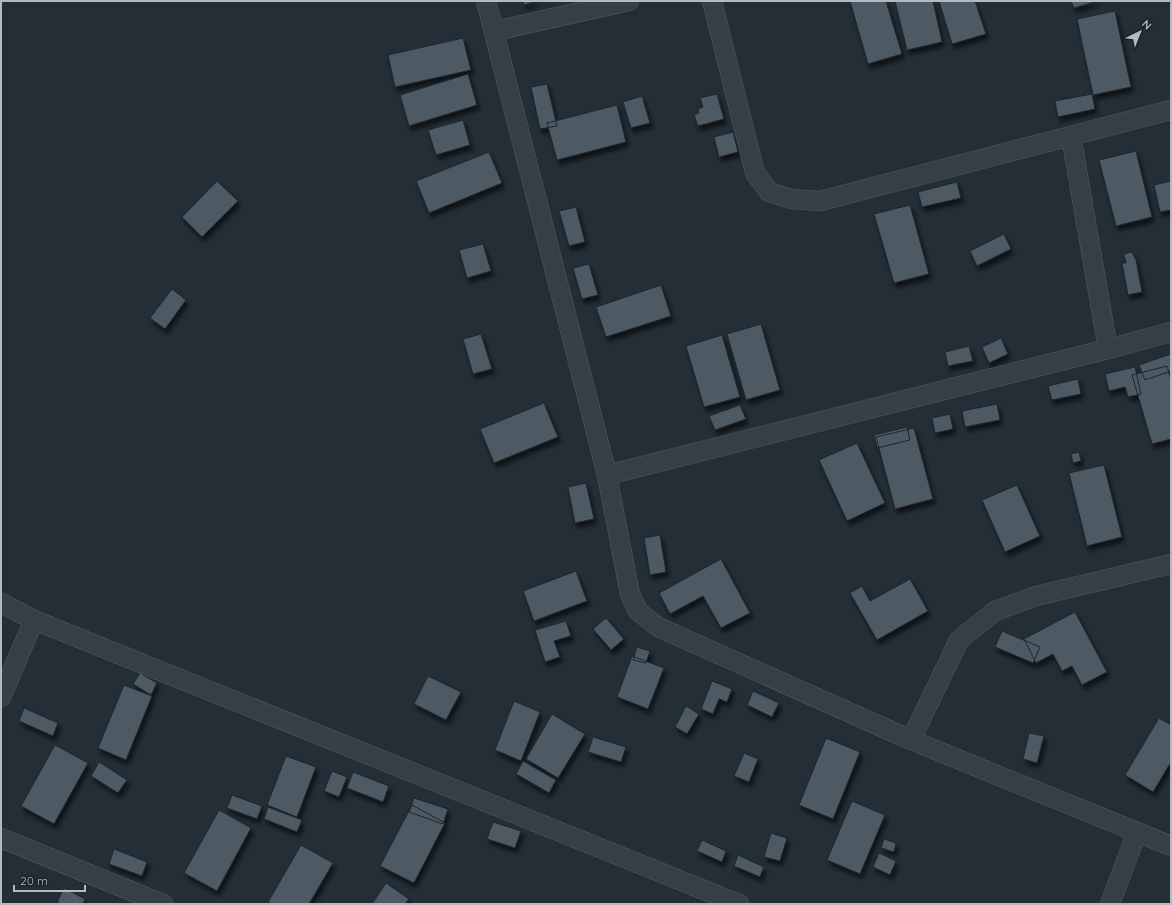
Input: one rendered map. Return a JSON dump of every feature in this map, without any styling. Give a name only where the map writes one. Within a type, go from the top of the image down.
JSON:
[{"type":"street","points":[[486,1],[607,475],[630,594],[638,611],[658,627],[911,740],[1171,846]]},
{"type":"street","points":[[494,31],[629,1]]},
{"type":"street","points":[[712,1],[755,173],[769,192],[791,199],[820,201],[1171,110]]},
{"type":"street","points":[[1071,136],[1108,349]]},
{"type":"street","points":[[607,475],[1171,332]]},
{"type":"street","points":[[911,740],[959,640],[995,611],[1036,596],[1171,564]]},
{"type":"street","points":[[1,604],[34,620],[740,904]]},
{"type":"street","points":[[1,697],[34,620]]},
{"type":"street","points":[[1110,904],[1137,832]]},
{"type":"street","points":[[1,838],[163,904]]},
{"type":"building","points":[[523,1],[537,1],[524,5]]},
{"type":"building","points":[[850,1],[886,1],[902,54],[868,64]]},
{"type":"building","points":[[895,1],[933,1],[942,42],[907,50]]},
{"type":"building","points":[[939,1],[975,1],[986,34],[952,44]]},
{"type":"building","points":[[1071,1],[1098,1],[1074,8]]},
{"type":"building","points":[[1115,11],[1131,87],[1093,95],[1077,19]]},
{"type":"building","points":[[463,38],[471,70],[395,87],[388,55]]},
{"type":"building","points":[[468,74],[477,105],[409,126],[400,95]]},
{"type":"building","points":[[547,84],[557,126],[540,129],[531,87]]},
{"type":"building","points":[[717,94],[724,119],[698,126],[694,115],[699,113],[698,109],[703,107],[700,98]]},
{"type":"building","points":[[1092,94],[1095,109],[1058,117],[1055,101]]},
{"type":"building","points":[[642,96],[650,123],[631,128],[623,102]]},
{"type":"building","points":[[617,105],[626,142],[557,160],[547,123]]},
{"type":"building","points":[[463,120],[470,145],[436,155],[428,130]]},
{"type":"building","points":[[733,132],[738,152],[719,157],[714,137]]},
{"type":"building","points":[[1136,151],[1152,217],[1116,226],[1099,160]]},
{"type":"building","points":[[489,152],[502,183],[429,213],[416,181]]},
{"type":"building","points":[[217,181],[238,201],[202,237],[182,217]]},
{"type":"building","points":[[1171,181],[1171,210],[1160,212],[1154,185]]},
{"type":"building","points":[[957,182],[961,198],[922,207],[918,192]]},
{"type":"building","points":[[910,205],[929,274],[894,283],[874,214]]},
{"type":"building","points":[[576,207],[585,242],[569,246],[559,211]]},
{"type":"building","points":[[1004,234],[1011,249],[977,266],[970,251]]},
{"type":"building","points":[[483,244],[491,271],[467,278],[459,250]]},
{"type":"building","points":[[1132,252],[1136,260],[1142,292],[1128,295],[1122,263],[1126,263],[1124,254]]},
{"type":"building","points":[[589,264],[598,295],[582,299],[573,268]]},
{"type":"building","points":[[661,285],[671,316],[606,337],[596,307]]},
{"type":"building","points":[[172,289],[186,300],[165,329],[150,318]]},
{"type":"building","points":[[761,324],[780,390],[746,400],[727,334]]},
{"type":"building","points":[[481,334],[492,369],[473,374],[463,339]]},
{"type":"building","points":[[722,335],[740,397],[704,407],[686,346]]},
{"type":"building","points":[[1001,338],[1008,354],[989,363],[982,347]]},
{"type":"building","points":[[969,346],[973,361],[948,366],[945,352]]},
{"type":"building","points":[[1171,354],[1171,371],[1145,380],[1139,365]]},
{"type":"building","points":[[1167,366],[1171,380],[1171,439],[1152,444],[1132,375]]},
{"type":"building","points":[[1135,367],[1141,394],[1128,397],[1125,387],[1109,391],[1105,374]]},
{"type":"building","points":[[1078,379],[1081,394],[1052,400],[1048,386]]},
{"type":"building","points":[[544,403],[558,437],[494,463],[480,429]]},
{"type":"building","points":[[997,404],[1000,420],[965,427],[962,411]]},
{"type":"building","points":[[740,405],[746,419],[715,430],[709,416]]},
{"type":"building","points":[[950,414],[953,429],[935,433],[932,418]]},
{"type":"building","points":[[907,427],[910,440],[877,448],[874,435]]},
{"type":"building","points":[[914,428],[933,499],[895,509],[876,437]]},
{"type":"building","points":[[857,443],[885,503],[847,521],[819,460]]},
{"type":"building","points":[[1079,452],[1081,461],[1073,463],[1071,454]]},
{"type":"building","points":[[1104,465],[1122,537],[1087,546],[1069,473]]},
{"type":"building","points":[[586,483],[594,519],[575,523],[568,487]]},
{"type":"building","points":[[1017,485],[1040,536],[1005,552],[982,500]]},
{"type":"building","points":[[660,535],[666,572],[650,575],[644,538]]},
{"type":"building","points":[[721,559],[750,613],[721,628],[703,596],[670,614],[659,593]]},
{"type":"building","points":[[576,571],[587,601],[534,621],[523,591]]},
{"type":"building","points":[[910,579],[928,611],[877,640],[850,593],[862,586],[870,601]]},
{"type":"building","points":[[1075,612],[1107,672],[1082,685],[1072,666],[1062,671],[1053,654],[1036,663],[1024,639]]},
{"type":"building","points":[[606,618],[624,639],[611,650],[593,629]]},
{"type":"building","points":[[566,621],[571,636],[554,641],[560,657],[545,662],[535,630]]},
{"type":"building","points":[[1002,631],[1040,647],[1033,663],[995,647]]},
{"type":"building","points":[[637,647],[650,651],[646,663],[633,660]]},
{"type":"building","points":[[632,656],[664,668],[648,709],[617,697]]},
{"type":"building","points":[[140,673],[157,683],[151,695],[133,684]]},
{"type":"building","points":[[428,676],[461,692],[446,720],[414,704]]},
{"type":"building","points":[[712,681],[732,689],[727,702],[719,699],[713,714],[701,709]]},
{"type":"building","points":[[124,685],[152,696],[126,760],[98,748]]},
{"type":"building","points":[[753,691],[779,703],[772,717],[747,705]]},
{"type":"building","points":[[514,701],[540,712],[521,761],[495,750]]},
{"type":"building","points":[[686,706],[699,714],[687,734],[675,727]]},
{"type":"building","points":[[24,708],[58,723],[53,736],[19,721]]},
{"type":"building","points":[[552,714],[585,734],[558,778],[526,759]]},
{"type":"building","points":[[1159,718],[1171,725],[1171,762],[1153,792],[1125,775]]},
{"type":"building","points":[[1029,733],[1044,736],[1037,763],[1023,759]]},
{"type":"building","points":[[593,737],[626,747],[621,762],[588,752]]},
{"type":"building","points":[[826,738],[860,752],[833,819],[799,805]]},
{"type":"building","points":[[55,745],[88,763],[54,824],[21,806]]},
{"type":"building","points":[[744,753],[758,759],[749,782],[734,776]]},
{"type":"building","points":[[286,756],[316,767],[297,817],[267,805]]},
{"type":"building","points":[[523,761],[556,780],[549,793],[516,774]]},
{"type":"building","points":[[99,762],[127,780],[118,793],[91,776]]},
{"type":"building","points":[[332,771],[347,777],[339,797],[324,791]]},
{"type":"building","points":[[353,772],[389,786],[383,802],[347,788]]},
{"type":"building","points":[[232,795],[262,806],[257,819],[227,808]]},
{"type":"building","points":[[414,798],[448,809],[443,824],[409,812]]},
{"type":"building","points":[[852,801],[885,815],[860,874],[827,860]]},
{"type":"building","points":[[412,805],[445,823],[414,883],[380,866]]},
{"type":"building","points":[[268,807],[302,820],[297,832],[264,819]]},
{"type":"building","points":[[219,810],[251,828],[217,891],[184,873]]},
{"type":"building","points":[[493,822],[521,831],[515,848],[487,839]]},
{"type":"building","points":[[771,833],[787,838],[780,861],[764,857]]},
{"type":"building","points":[[884,839],[896,843],[894,852],[881,848]]},
{"type":"building","points":[[702,840],[726,851],[722,862],[697,851]]},
{"type":"building","points":[[301,845],[333,863],[309,904],[272,904],[268,902]]},
{"type":"building","points":[[114,849],[147,862],[142,876],[109,864]]},
{"type":"building","points":[[879,853],[896,861],[890,875],[873,867]]},
{"type":"building","points":[[738,855],[764,867],[760,877],[734,866]]},
{"type":"building","points":[[386,883],[409,899],[405,904],[372,904]]},
{"type":"building","points":[[64,888],[85,899],[83,904],[61,904],[57,902]]}]
